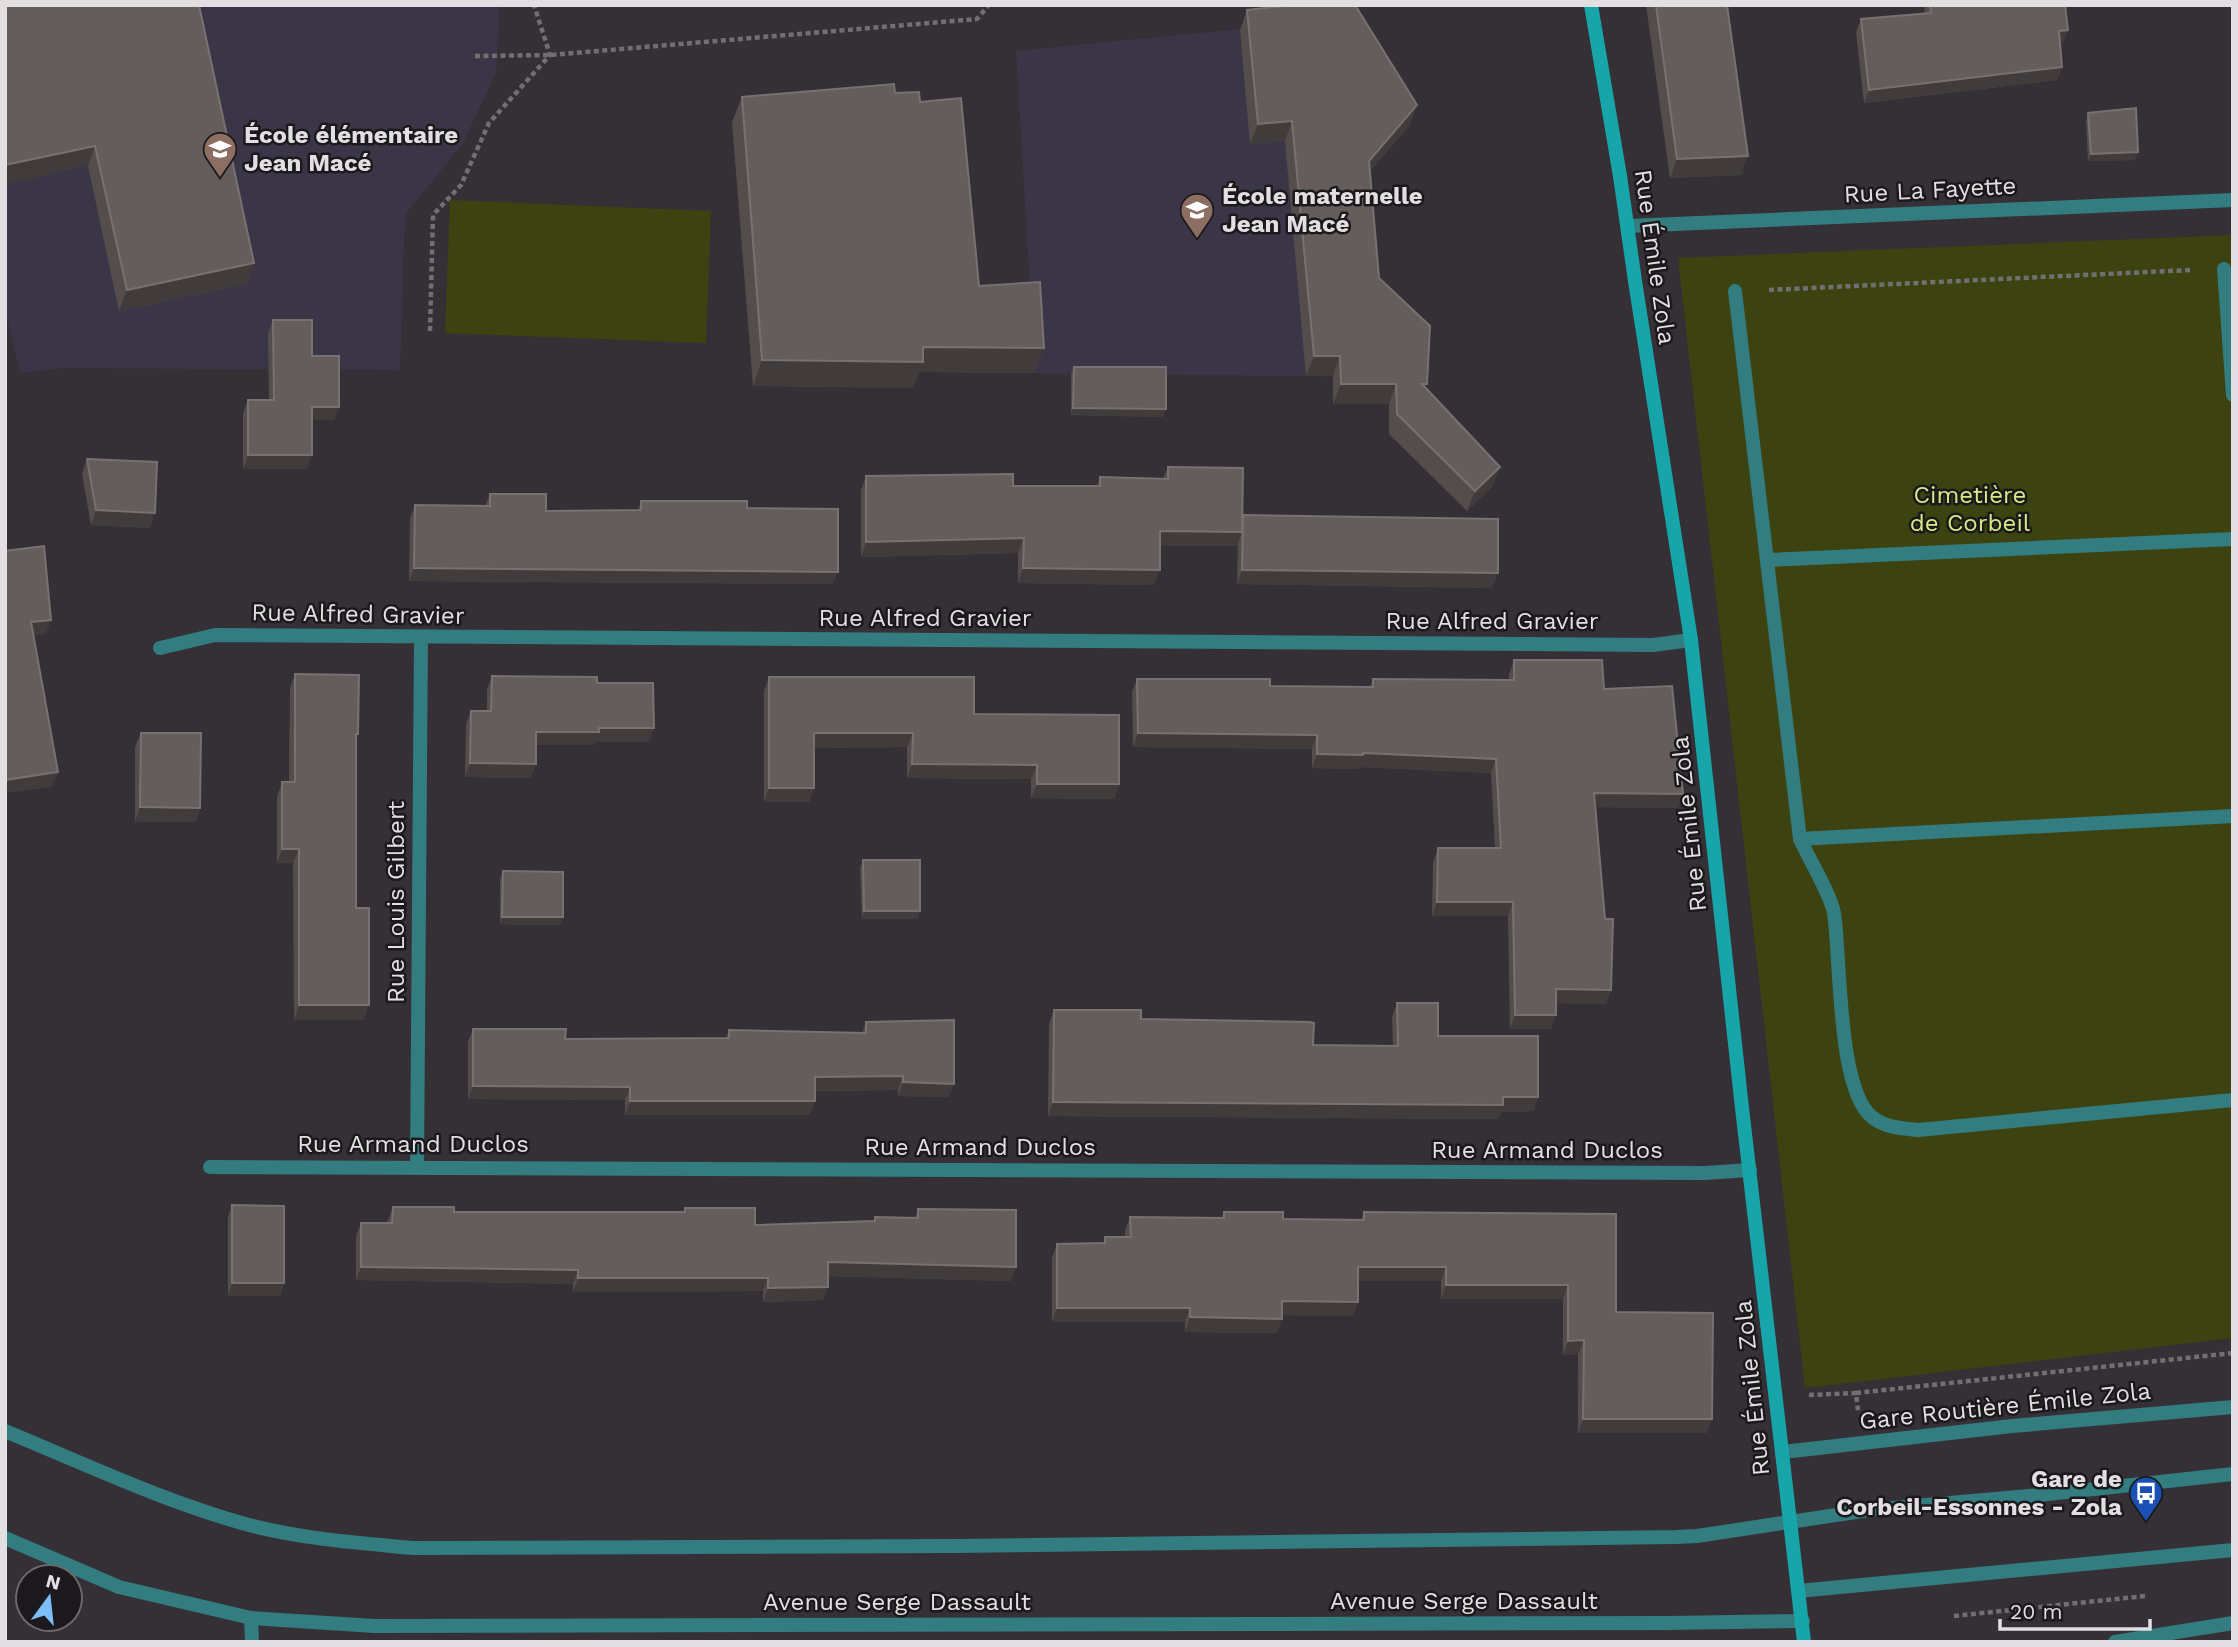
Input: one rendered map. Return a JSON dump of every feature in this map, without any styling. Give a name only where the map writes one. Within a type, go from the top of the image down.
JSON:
[{"type":"street","name":"Rue Émile Zola","points":[[1591,5],[1628,226],[1691,640],[1804,1642]]},
{"type":"street","name":"Rue La Fayette","points":[[1628,226],[2233,200]]},
{"type":"street","points":[[2224,269],[2233,395]]},
{"type":"street","points":[[1735,291],[1800,839],[1833,910],[1848,1062],[1857,1093],[1870,1116],[1888,1127],[1918,1130],[2233,1100]]},
{"type":"street","points":[[1767,559],[2233,539]]},
{"type":"street","name":"Rue Alfred Gravier","points":[[160,648],[215,635],[1640,645],[1691,640]]},
{"type":"street","name":"Rue Louis Gilbert","points":[[417,1167],[421,637]]},
{"type":"street","points":[[1800,839],[2233,816]]},
{"type":"street","name":"Rue Armand Duclos","points":[[210,1167],[1691,1173],[1750,1170]]},
{"type":"street","name":"Gare Routière Émile Zola","points":[[1783,1452],[2012,1426],[2233,1407]]},
{"type":"street","points":[[5,1431],[158,1495],[250,1525],[330,1541],[413,1548],[944,1546],[1676,1537],[1869,1510],[2233,1474]]},
{"type":"street","name":"Avenue Serge Dassault","points":[[5,1538],[120,1587],[251,1618],[374,1626],[1803,1621]]},
{"type":"street","points":[[1798,1591],[2233,1550]]},
{"type":"street","points":[[251,1618],[252,1642]]},
{"type":"street","points":[[2115,1642],[2233,1623]]},
{"type":"path","points":[[534,5],[550,55]]},
{"type":"path","points":[[475,56],[550,55],[976,19],[989,5]]},
{"type":"path","points":[[430,331],[433,215],[461,185],[489,123],[550,55]]},
{"type":"path","points":[[1735,291],[2224,269]]},
{"type":"path","points":[[1777,1396],[1856,1393],[2233,1353]]},
{"type":"path","points":[[1856,1393],[1859,1419]]},
{"type":"path","points":[[1954,1616],[2153,1595]]},
{"type":"shaded area","name":"École élémentaire Jean Macé","points":[[5,5],[500,5],[496,73],[463,143],[405,215],[400,370],[63,368],[20,373],[5,309]]},
{"type":"shaded area","name":"École maternelle Jean Macé","points":[[1344,19],[1410,125],[1361,181],[1386,377],[1035,373],[1016,51]]},
{"type":"green space","points":[[450,200],[711,211],[706,343],[445,333]]},
{"type":"green space","name":"Cimetière de Corbeil","points":[[2233,235],[2233,1338],[1805,1388],[1678,258]]},
{"type":"building","points":[[5,5],[199,5],[254,263],[127,290],[95,146],[5,165]]},
{"type":"building","points":[[1293,5],[1355,5],[1417,105],[1369,161],[1379,278],[1430,326],[1427,384],[1422,384],[1500,467],[1475,491],[1397,414],[1396,384],[1341,384],[1340,356],[1314,356],[1292,121],[1258,124],[1247,10]]},
{"type":"building","points":[[1656,5],[1727,5],[1748,156],[1677,159]]},
{"type":"building","points":[[1930,5],[2065,5],[2068,30],[2059,31],[2062,67],[1869,90],[1861,19],[1931,13]]},
{"type":"building","points":[[894,84],[895,93],[919,92],[920,102],[961,98],[979,286],[1040,282],[1044,348],[923,347],[923,362],[762,360],[742,97]]},
{"type":"building","points":[[2136,108],[2138,152],[2091,154],[2088,113]]},
{"type":"building","points":[[273,320],[312,320],[312,356],[339,356],[339,407],[312,407],[312,455],[248,455],[248,400],[274,400]]},
{"type":"building","points":[[1074,367],[1166,367],[1166,409],[1073,408]]},
{"type":"building","points":[[87,459],[157,462],[155,513],[96,510]]},
{"type":"building","points":[[1168,467],[1243,468],[1242,532],[1160,531],[1160,570],[1023,568],[1024,538],[866,542],[866,476],[1013,474],[1013,486],[1100,486],[1100,477],[1168,479]]},
{"type":"building","points":[[490,494],[546,494],[546,511],[641,510],[641,501],[747,501],[747,508],[838,509],[838,572],[414,568],[415,505],[490,506]]},
{"type":"building","points":[[1243,515],[1498,519],[1498,573],[1242,570]]},
{"type":"building","points":[[44,546],[51,620],[31,622],[58,772],[5,780],[5,551]]},
{"type":"building","points":[[1514,660],[1602,660],[1604,689],[1672,686],[1683,794],[1594,793],[1605,919],[1613,919],[1611,990],[1556,989],[1556,1015],[1515,1015],[1513,902],[1437,902],[1438,848],[1501,848],[1496,759],[1363,753],[1317,754],[1317,735],[1138,733],[1137,679],[1270,679],[1270,686],[1373,687],[1373,679],[1514,680]]},
{"type":"building","points":[[295,674],[359,675],[356,734],[356,908],[369,908],[369,1005],[299,1005],[299,849],[282,849],[282,782],[295,782]]},
{"type":"building","points":[[492,676],[597,677],[597,683],[653,683],[654,728],[599,728],[599,732],[536,732],[536,764],[470,763],[471,711],[491,711]]},
{"type":"building","points":[[769,677],[974,677],[974,714],[1119,715],[1119,784],[1037,784],[1037,765],[912,764],[913,733],[814,733],[814,788],[769,788]]},
{"type":"building","points":[[141,733],[201,733],[200,808],[140,807]]},
{"type":"building","points":[[863,860],[920,860],[920,911],[864,911]]},
{"type":"building","points":[[503,871],[563,872],[563,917],[502,917]]},
{"type":"building","points":[[1397,1003],[1438,1003],[1438,1036],[1538,1036],[1538,1097],[1503,1097],[1503,1105],[1053,1102],[1054,1010],[1141,1010],[1141,1019],[1310,1022],[1314,1023],[1313,1045],[1398,1046]]},
{"type":"building","points":[[954,1020],[954,1084],[903,1082],[903,1076],[815,1077],[815,1101],[630,1101],[630,1087],[473,1086],[473,1029],[566,1029],[565,1039],[729,1038],[729,1030],[866,1033],[866,1022]]},
{"type":"building","points":[[232,1205],[284,1206],[284,1283],[232,1283]]},
{"type":"building","points":[[393,1207],[454,1207],[454,1212],[685,1212],[685,1208],[755,1208],[755,1225],[875,1221],[875,1217],[918,1218],[918,1209],[1016,1210],[1016,1267],[828,1262],[828,1287],[768,1288],[768,1278],[578,1278],[578,1270],[361,1267],[361,1223],[392,1223]]},
{"type":"building","points":[[1224,1212],[1283,1212],[1283,1219],[1364,1220],[1364,1212],[1616,1214],[1616,1312],[1713,1313],[1712,1419],[1583,1419],[1584,1340],[1568,1341],[1568,1285],[1446,1285],[1446,1267],[1358,1267],[1358,1302],[1282,1301],[1282,1319],[1190,1317],[1190,1308],[1057,1308],[1057,1244],[1105,1243],[1105,1237],[1131,1237],[1130,1217],[1224,1218]]},
{"type":"place","name":"École élémentaire Jean Macé","points":[[220,179]]},
{"type":"place","name":"École maternelle Jean Macé","points":[[1197,240]]},
{"type":"place","name":"Gare de Corbeil-Essonnes - Zola","points":[[2146,1523]]}]
